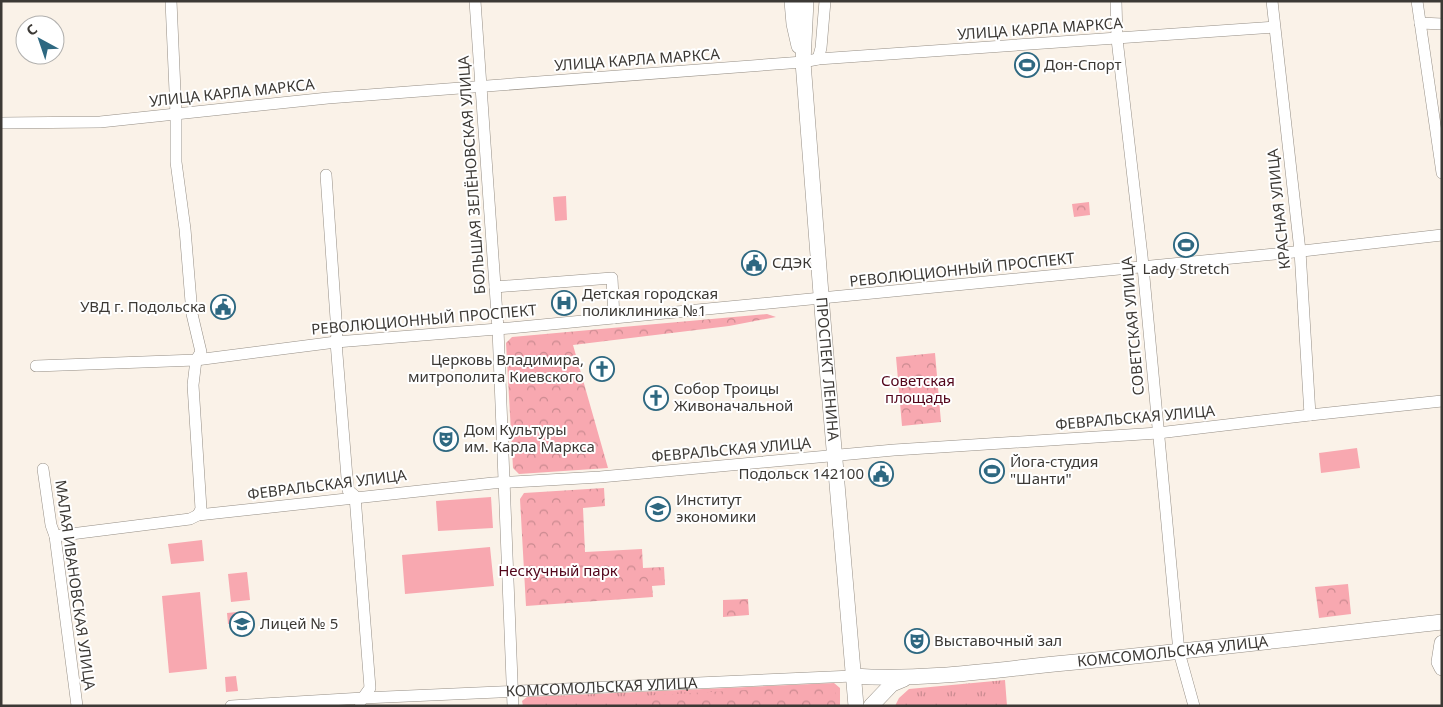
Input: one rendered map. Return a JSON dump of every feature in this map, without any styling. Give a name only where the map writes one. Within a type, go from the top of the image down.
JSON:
[{"type":"main road","name":"ПРОСПЕКТ ЛЕНИНА","points":[[792,1],[794,24],[811,61]]},
{"type":"main road","name":"ПРОСПЕКТ ЛЕНИНА","points":[[806,1],[811,61],[821,298],[856,706]]},
{"type":"main road","name":"КОМСОМОЛЬСКАЯ УЛИЦА","points":[[853,676],[905,678],[1179,652],[1442,622]]},
{"type":"main road","points":[[1442,643],[1439,662],[1442,668]]},
{"type":"main road","points":[[853,676],[874,705],[892,684],[905,678]]},
{"type":"street","points":[[171,1],[176,162],[185,229],[192,314],[200,343],[193,385],[201,509],[198,514]]},
{"type":"street","name":"БОЛЬШАЯ ЗЕЛЁНОВСКАЯ УЛИЦА","points":[[475,1],[498,329],[513,706]]},
{"type":"street","points":[[811,61],[821,48],[825,1]]},
{"type":"street","name":"СОВЕТСКАЯ УЛИЦА","points":[[1116,1],[1117,39],[1143,267],[1179,652],[1194,706]]},
{"type":"street","name":"КРАСНАЯ УЛИЦА","points":[[1272,1],[1300,251],[1310,415]]},
{"type":"street","points":[[1417,1],[1442,173]]},
{"type":"street","points":[[1420,23],[1442,24]]},
{"type":"street","name":"УЛИЦА КАРЛА МАРКСА","points":[[1,123],[100,122],[328,98],[1274,27]]},
{"type":"street","points":[[326,175],[337,333],[336,342],[348,490],[355,496],[370,688],[361,702]]},
{"type":"street","name":"РЕВОЛЮЦИОННЫЙ ПРОСПЕКТ","points":[[36,366],[196,360],[336,342],[614,318],[1442,236]]},
{"type":"street","points":[[495,287],[612,278],[614,318]]},
{"type":"street","name":"ФЕВРАЛЬСКАЯ УЛИЦА","points":[[55,536],[190,519],[198,514],[355,496],[504,482],[609,476],[894,450],[1158,433],[1442,401]]},
{"type":"street","name":"МАЛАЯ ИВАНОВСКАЯ УЛИЦА","points":[[43,469],[51,525],[55,536],[77,706]]},
{"type":"street","name":"КОМСОМОЛЬСКАЯ УЛИЦА","points":[[230,706],[361,702],[512,692],[853,676]]},
{"type":"green space","points":[[566,196],[567,220],[555,221],[553,197]]},
{"type":"green space","points":[[1089,202],[1090,215],[1074,217],[1072,204]]},
{"type":"green space","points":[[767,314],[776,317],[729,326],[573,345],[608,468],[519,474],[513,468],[506,343],[512,337]]},
{"type":"green space","name":"Советская площадь","points":[[935,353],[941,422],[902,426],[896,357]]},
{"type":"green space","points":[[1357,448],[1360,468],[1321,473],[1319,453]]},
{"type":"green space","name":"Нескучный парк","points":[[604,488],[605,506],[583,508],[585,552],[642,549],[643,568],[664,567],[665,585],[652,586],[653,597],[526,606],[520,499],[524,493]]},
{"type":"green space","points":[[491,497],[493,528],[438,531],[436,501]]},
{"type":"green space","points":[[202,540],[204,561],[171,564],[168,544]]},
{"type":"green space","points":[[490,547],[494,586],[405,594],[402,555]]},
{"type":"green space","points":[[247,572],[250,600],[231,602],[228,574]]},
{"type":"green space","points":[[1348,584],[1351,614],[1319,618],[1315,587]]},
{"type":"green space","points":[[200,592],[207,669],[169,673],[162,596]]},
{"type":"green space","points":[[748,599],[749,615],[723,617],[723,600]]},
{"type":"green space","points":[[247,611],[248,622],[228,624],[227,613]]},
{"type":"green space","points":[[236,676],[238,691],[226,692],[225,677]]},
{"type":"green space","points":[[1005,680],[1007,706],[895,706],[899,698],[909,689]]},
{"type":"green space","points":[[834,683],[840,688],[840,706],[523,706],[522,701],[527,697]]},
{"type":"green space","points":[[835,685],[836,706],[640,706],[639,696]]},
{"type":"place","name":"Дон-Спорт","points":[[1027,65]]},
{"type":"place","name":"Lady Stretch","points":[[1186,245]]},
{"type":"place","name":"СДЭК","points":[[754,263]]},
{"type":"place","name":"Детская городская поликлиника №1","points":[[564,303]]},
{"type":"place","name":"УВД г. Подольска","points":[[223,307]]},
{"type":"place","name":"Церковь Владимира, митрополита Киевского","points":[[602,369]]},
{"type":"place","name":"Собор Троицы Живоначальной","points":[[656,398]]},
{"type":"place","name":"Дом Культуры им. Карла Маркса","points":[[446,439]]},
{"type":"place","name":"Йога-студия \"Шанти\"","points":[[992,471]]},
{"type":"place","name":"Подольск 142100","points":[[881,474]]},
{"type":"place","name":"Институт экономики","points":[[658,509]]},
{"type":"place","name":"Лицей № 5","points":[[242,624]]},
{"type":"place","name":"Выставочный зал","points":[[917,641]]}]
